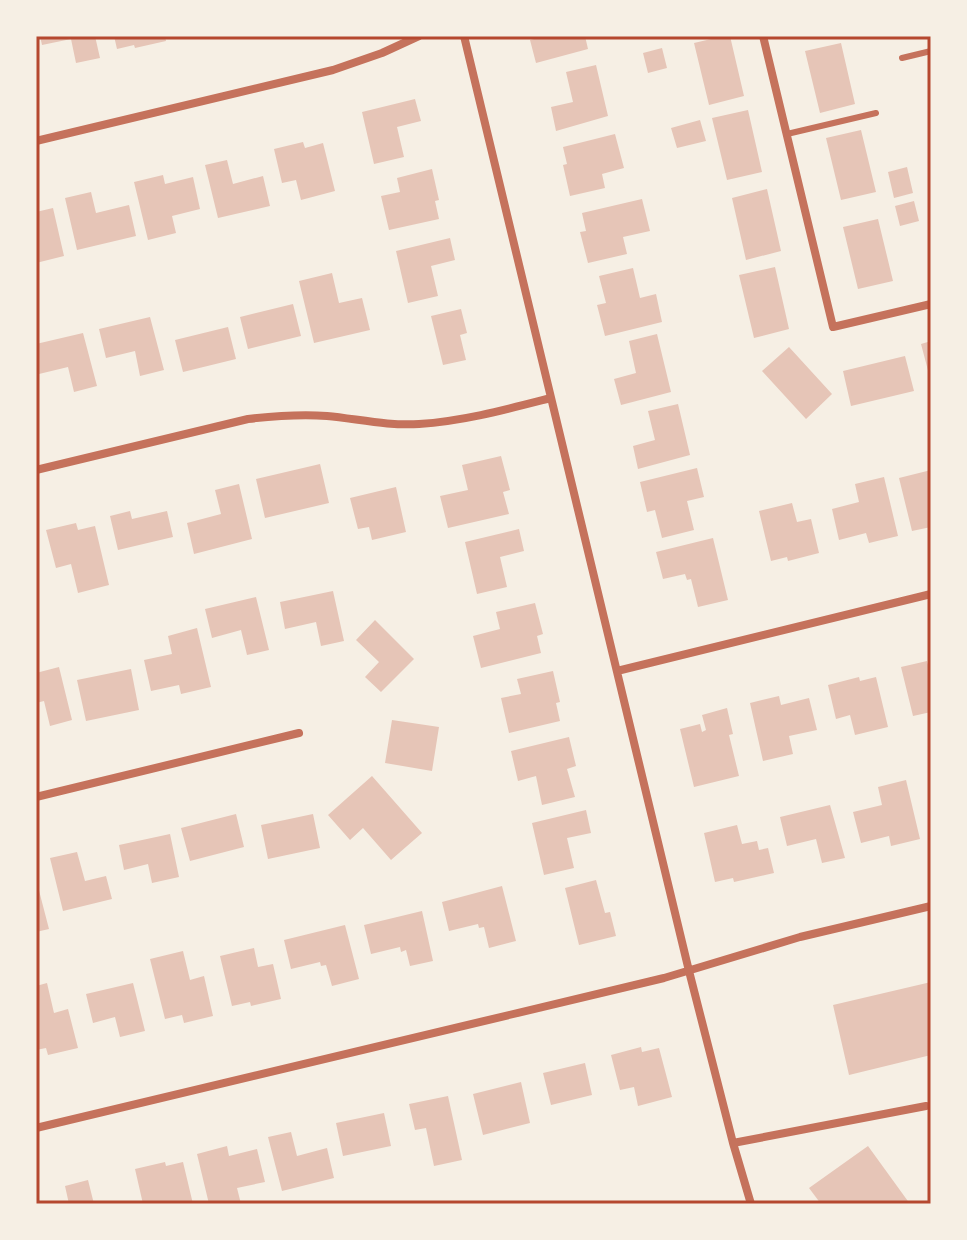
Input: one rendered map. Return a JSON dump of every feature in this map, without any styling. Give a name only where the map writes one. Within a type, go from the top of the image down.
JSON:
[{"type":"street","points":[[36,141],[333,70],[419,36]]},
{"type":"street","points":[[464,36],[689,971],[751,1204]]},
{"type":"street","points":[[763,36],[833,327],[931,304]]},
{"type":"street","points":[[36,470],[248,419],[309,415],[378,424],[417,425],[460,420],[551,398]]},
{"type":"street","points":[[617,671],[931,594]]},
{"type":"street","points":[[36,797],[299,733]]},
{"type":"street","points":[[36,1128],[689,971],[800,937],[931,906]]},
{"type":"street","points":[[733,1143],[929,1108]]},
{"type":"lane","points":[[902,58],[931,51]]},
{"type":"lane","points":[[787,134],[876,113]]},
{"type":"building","points":[[40,36],[95,36],[100,58],[76,63],[71,39],[42,45]]},
{"type":"building","points":[[114,36],[165,36],[166,41],[117,49]]},
{"type":"building","points":[[546,36],[585,36],[588,49],[536,63],[530,40]]},
{"type":"building","points":[[730,36],[744,96],[709,105],[694,43]]},
{"type":"building","points":[[841,43],[855,104],[820,113],[805,51]]},
{"type":"building","points":[[662,48],[667,68],[648,73],[643,53]]},
{"type":"building","points":[[596,65],[608,116],[556,131],[551,107],[573,102],[566,72]]},
{"type":"building","points":[[415,99],[421,121],[397,127],[404,157],[374,164],[362,112]]},
{"type":"building","points":[[748,110],[762,172],[727,180],[712,118]]},
{"type":"building","points":[[700,120],[706,141],[677,148],[671,128]]},
{"type":"building","points":[[861,130],[876,192],[841,200],[826,138]]},
{"type":"building","points":[[615,134],[624,168],[602,174],[605,188],[570,196],[563,165],[567,164],[563,147]]},
{"type":"building","points":[[303,142],[305,148],[323,143],[335,191],[301,200],[296,180],[282,183],[274,149]]},
{"type":"building","points":[[227,160],[233,184],[263,176],[270,206],[218,218],[205,165]]},
{"type":"building","points":[[907,167],[913,193],[894,198],[888,172]]},
{"type":"building","points":[[432,169],[439,200],[435,201],[439,219],[389,230],[381,196],[400,192],[397,178]]},
{"type":"building","points":[[163,175],[165,184],[193,177],[200,209],[172,216],[176,233],[148,240],[134,182]]},
{"type":"building","points":[[767,189],[781,251],[746,260],[732,198]]},
{"type":"building","points":[[91,192],[96,213],[129,205],[136,236],[77,250],[65,198]]},
{"type":"building","points":[[642,199],[650,231],[623,237],[627,254],[588,263],[580,232],[586,231],[582,213]]},
{"type":"building","points":[[914,201],[919,221],[900,226],[895,206]]},
{"type":"building","points":[[53,208],[64,256],[36,263],[36,212]]},
{"type":"building","points":[[878,219],[893,281],[858,289],[843,227]]},
{"type":"building","points":[[450,238],[455,260],[431,266],[438,296],[408,303],[396,251]]},
{"type":"building","points":[[775,267],[789,329],[754,338],[739,275]]},
{"type":"building","points":[[633,268],[640,298],[656,294],[662,322],[605,336],[597,305],[606,303],[599,276]]},
{"type":"building","points":[[332,273],[339,303],[362,298],[370,330],[314,343],[299,281]]},
{"type":"building","points":[[293,304],[301,336],[248,349],[240,317]]},
{"type":"building","points":[[461,309],[467,333],[460,335],[466,360],[443,365],[431,316]]},
{"type":"building","points":[[150,317],[164,370],[140,376],[135,351],[106,358],[99,329]]},
{"type":"building","points":[[228,327],[236,359],[183,372],[175,340]]},
{"type":"building","points":[[83,333],[97,386],[74,392],[68,367],[39,374],[36,344]]},
{"type":"building","points":[[657,334],[671,392],[621,405],[614,379],[636,373],[629,341]]},
{"type":"building","points":[[931,341],[931,378],[930,378],[921,344]]},
{"type":"building","points":[[789,347],[832,394],[806,419],[762,371]]},
{"type":"building","points":[[905,356],[914,391],[851,406],[843,371]]},
{"type":"building","points":[[678,404],[690,455],[638,469],[633,446],[655,440],[648,411]]},
{"type":"building","points":[[501,456],[510,490],[503,492],[509,514],[448,528],[440,496],[468,490],[462,465]]},
{"type":"building","points":[[320,464],[329,503],[265,518],[256,479]]},
{"type":"building","points":[[697,468],[704,497],[687,501],[694,530],[662,538],[655,510],[647,512],[640,482]]},
{"type":"building","points":[[931,470],[931,527],[912,531],[899,478]]},
{"type":"building","points":[[884,477],[898,536],[869,543],[866,533],[839,540],[832,509],[859,502],[855,484]]},
{"type":"building","points":[[239,484],[252,539],[194,554],[187,523],[221,514],[215,490]]},
{"type":"building","points":[[396,487],[406,532],[372,540],[369,527],[358,529],[350,498]]},
{"type":"building","points":[[792,503],[797,522],[811,519],[819,553],[788,561],[787,557],[771,561],[759,511]]},
{"type":"building","points":[[130,511],[132,519],[167,511],[173,537],[118,550],[110,516]]},
{"type":"building","points":[[76,523],[78,530],[95,526],[109,585],[78,593],[71,564],[56,568],[46,530]]},
{"type":"building","points":[[519,529],[524,551],[500,557],[507,587],[477,594],[465,542]]},
{"type":"building","points":[[713,538],[728,600],[698,607],[691,579],[687,580],[685,574],[663,579],[656,552]]},
{"type":"building","points":[[333,591],[344,641],[321,646],[316,622],[285,629],[280,602]]},
{"type":"building","points":[[256,597],[269,650],[247,655],[241,630],[212,638],[205,609]]},
{"type":"building","points":[[535,603],[543,634],[537,636],[541,653],[481,668],[473,636],[500,629],[496,612]]},
{"type":"building","points":[[375,620],[414,659],[381,692],[365,677],[379,662],[356,640]]},
{"type":"building","points":[[197,628],[211,687],[181,694],[179,685],[151,691],[144,660],[172,654],[168,636]]},
{"type":"building","points":[[927,661],[931,677],[931,712],[913,716],[901,667]]},
{"type":"building","points":[[59,667],[72,720],[50,726],[44,701],[36,703],[36,673]]},
{"type":"building","points":[[131,669],[139,710],[86,721],[77,680]]},
{"type":"building","points":[[553,671],[560,702],[556,703],[560,721],[509,733],[501,698],[521,694],[517,679]]},
{"type":"building","points":[[859,677],[860,681],[876,677],[888,727],[855,735],[850,715],[836,719],[828,685]]},
{"type":"building","points":[[779,696],[781,705],[809,698],[817,730],[789,736],[793,754],[763,761],[750,703]]},
{"type":"building","points":[[727,708],[733,734],[729,735],[739,776],[694,787],[680,729],[700,724],[702,732],[706,730],[702,715]]},
{"type":"building","points":[[392,720],[439,727],[432,771],[385,763]]},
{"type":"building","points":[[569,737],[576,766],[567,769],[575,797],[542,805],[536,776],[518,781],[511,751]]},
{"type":"building","points":[[372,776],[422,833],[391,860],[363,828],[350,840],[328,815]]},
{"type":"building","points":[[906,780],[920,839],[891,846],[889,836],[861,843],[853,812],[882,805],[878,787]]},
{"type":"building","points":[[830,805],[845,858],[822,863],[816,839],[787,846],[780,817]]},
{"type":"building","points":[[586,810],[591,833],[567,838],[574,868],[544,875],[532,823]]},
{"type":"building","points":[[236,814],[244,847],[190,861],[181,828]]},
{"type":"building","points":[[313,814],[320,848],[268,859],[261,825]]},
{"type":"building","points":[[737,825],[742,844],[757,841],[759,850],[768,848],[774,873],[734,882],[733,878],[715,882],[704,833]]},
{"type":"building","points":[[170,834],[179,877],[152,883],[148,864],[124,870],[119,845]]},
{"type":"building","points":[[77,852],[85,881],[106,876],[112,899],[63,911],[50,858]]},
{"type":"building","points":[[36,879],[49,929],[36,932]]},
{"type":"building","points":[[596,880],[605,913],[610,912],[616,936],[579,945],[565,888]]},
{"type":"building","points":[[502,886],[516,941],[489,948],[484,927],[479,928],[478,924],[449,931],[442,902]]},
{"type":"building","points":[[422,911],[433,961],[410,966],[406,950],[401,952],[400,947],[371,954],[364,925]]},
{"type":"building","points":[[345,925],[359,979],[332,986],[326,965],[321,966],[320,962],[291,969],[284,940]]},
{"type":"building","points":[[254,948],[258,967],[273,964],[281,999],[251,1006],[250,1002],[232,1006],[220,956]]},
{"type":"building","points":[[183,951],[190,980],[204,976],[213,1016],[184,1023],[182,1015],[165,1019],[150,959]]},
{"type":"building","points":[[931,982],[931,1055],[849,1075],[833,1005]]},
{"type":"building","points":[[47,983],[54,1013],[68,1009],[78,1048],[48,1055],[46,1048],[36,1050],[36,986]]},
{"type":"building","points":[[133,983],[145,1031],[120,1037],[115,1017],[93,1023],[86,994]]},
{"type":"building","points":[[641,1047],[642,1052],[659,1048],[672,1097],[638,1106],[634,1087],[620,1090],[611,1055]]},
{"type":"building","points":[[585,1063],[592,1095],[551,1105],[543,1073]]},
{"type":"building","points":[[521,1082],[530,1123],[483,1135],[473,1094]]},
{"type":"building","points":[[448,1096],[462,1160],[434,1166],[426,1128],[415,1130],[409,1104]]},
{"type":"building","points":[[384,1113],[391,1146],[343,1156],[336,1123]]},
{"type":"building","points":[[291,1132],[297,1156],[327,1148],[334,1178],[282,1191],[268,1137]]},
{"type":"building","points":[[227,1146],[229,1156],[257,1149],[265,1182],[237,1188],[241,1204],[209,1204],[197,1154]]},
{"type":"building","points":[[868,1146],[910,1204],[821,1204],[809,1188]]},
{"type":"building","points":[[165,1162],[166,1166],[183,1162],[193,1204],[158,1204],[157,1201],[143,1204],[135,1169]]},
{"type":"building","points":[[88,1180],[94,1204],[69,1204],[65,1186]]}]
